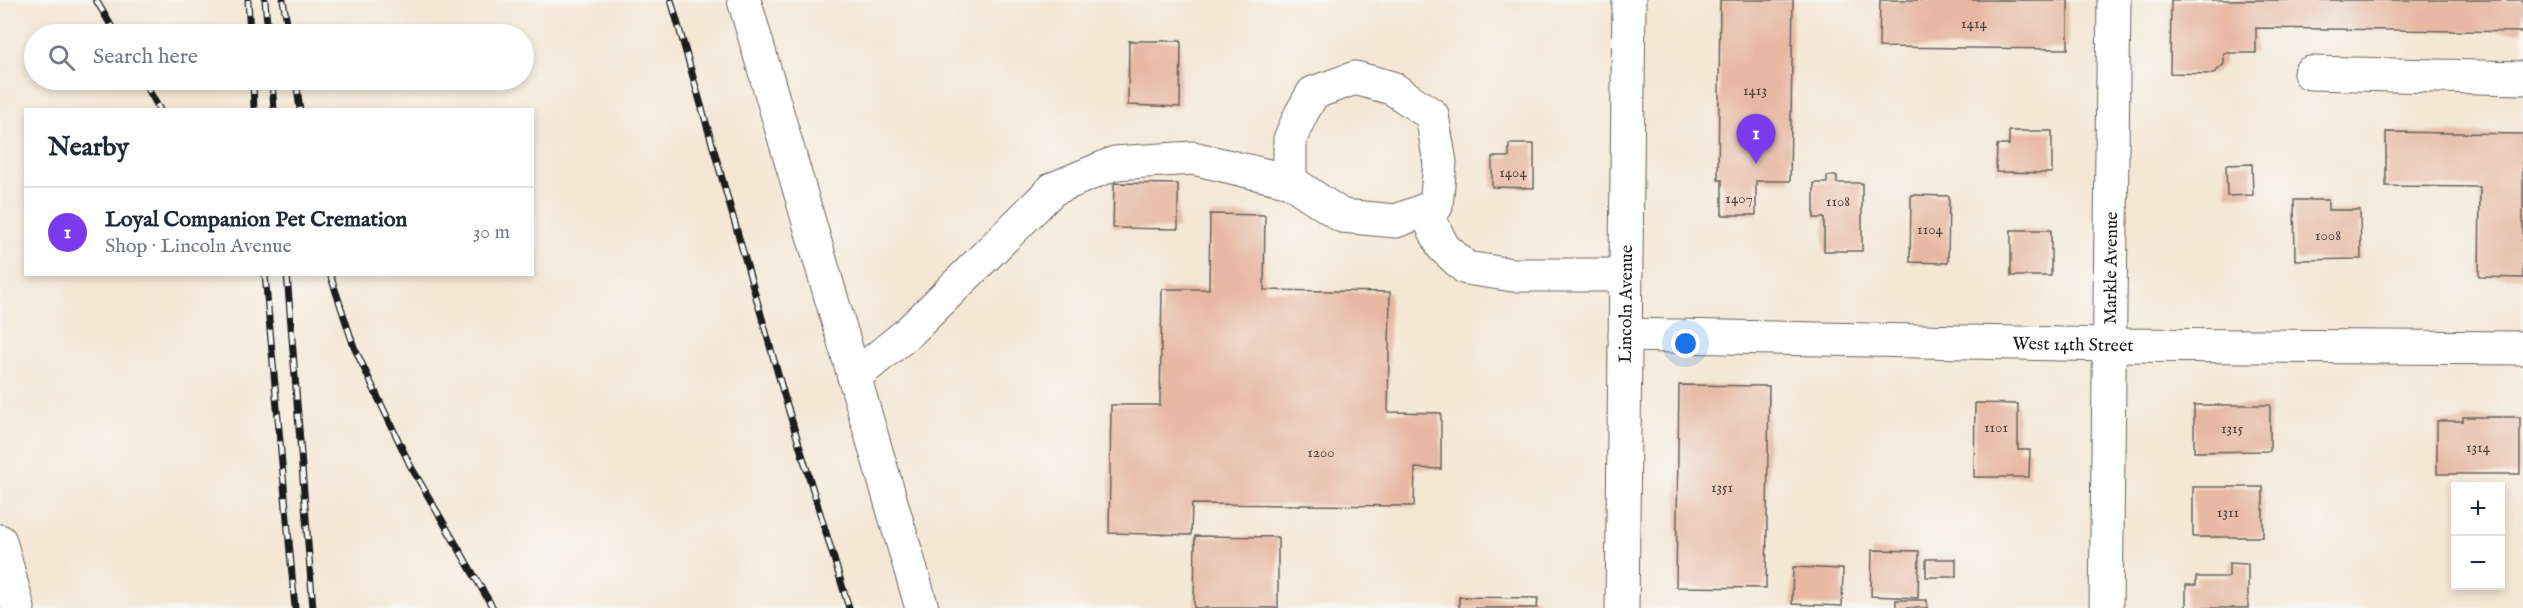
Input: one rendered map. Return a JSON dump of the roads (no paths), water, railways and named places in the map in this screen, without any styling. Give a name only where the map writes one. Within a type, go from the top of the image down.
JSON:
[{"type":"street","points":[[744,0],[922,608]]},
{"type":"street","name":"Lincoln Avenue","points":[[1622,608],[1629,0]]},
{"type":"street","name":"Markle Avenue","points":[[2106,608],[2114,0]]},
{"type":"street","points":[[2310,73],[2523,78]]},
{"type":"street","points":[[855,377],[909,332],[1053,189],[1115,163],[1193,158],[1290,181],[1342,216],[1396,221],[1436,206],[1440,163],[1432,115],[1392,88],[1355,78],[1313,93],[1300,114],[1290,139],[1290,181]]},
{"type":"street","points":[[1425,210],[1443,247],[1466,268],[1513,275],[1625,275]]},
{"type":"street","name":"West 14th Street","points":[[1625,335],[2111,345],[2523,348]]},
{"type":"street","points":[[0,541],[18,608]]},
{"type":"railway","points":[[96,0],[110,24]]},
{"type":"railway","points":[[248,0],[249,24]]},
{"type":"railway","points":[[265,0],[267,24]]},
{"type":"railway","points":[[283,0],[287,24]]},
{"type":"railway","points":[[671,0],[784,395],[849,608]]},
{"type":"railway","points":[[149,90],[159,108]]},
{"type":"railway","points":[[253,90],[254,108]]},
{"type":"railway","points":[[273,90],[274,108]]},
{"type":"railway","points":[[297,90],[300,108]]},
{"type":"railway","points":[[265,276],[295,608]]},
{"type":"railway","points":[[287,276],[313,608]]},
{"type":"railway","points":[[331,276],[354,347],[410,465],[493,608]]},
{"type":"place","name":"Loyal Companion Pet Cremation","points":[[1756,164]]}]
